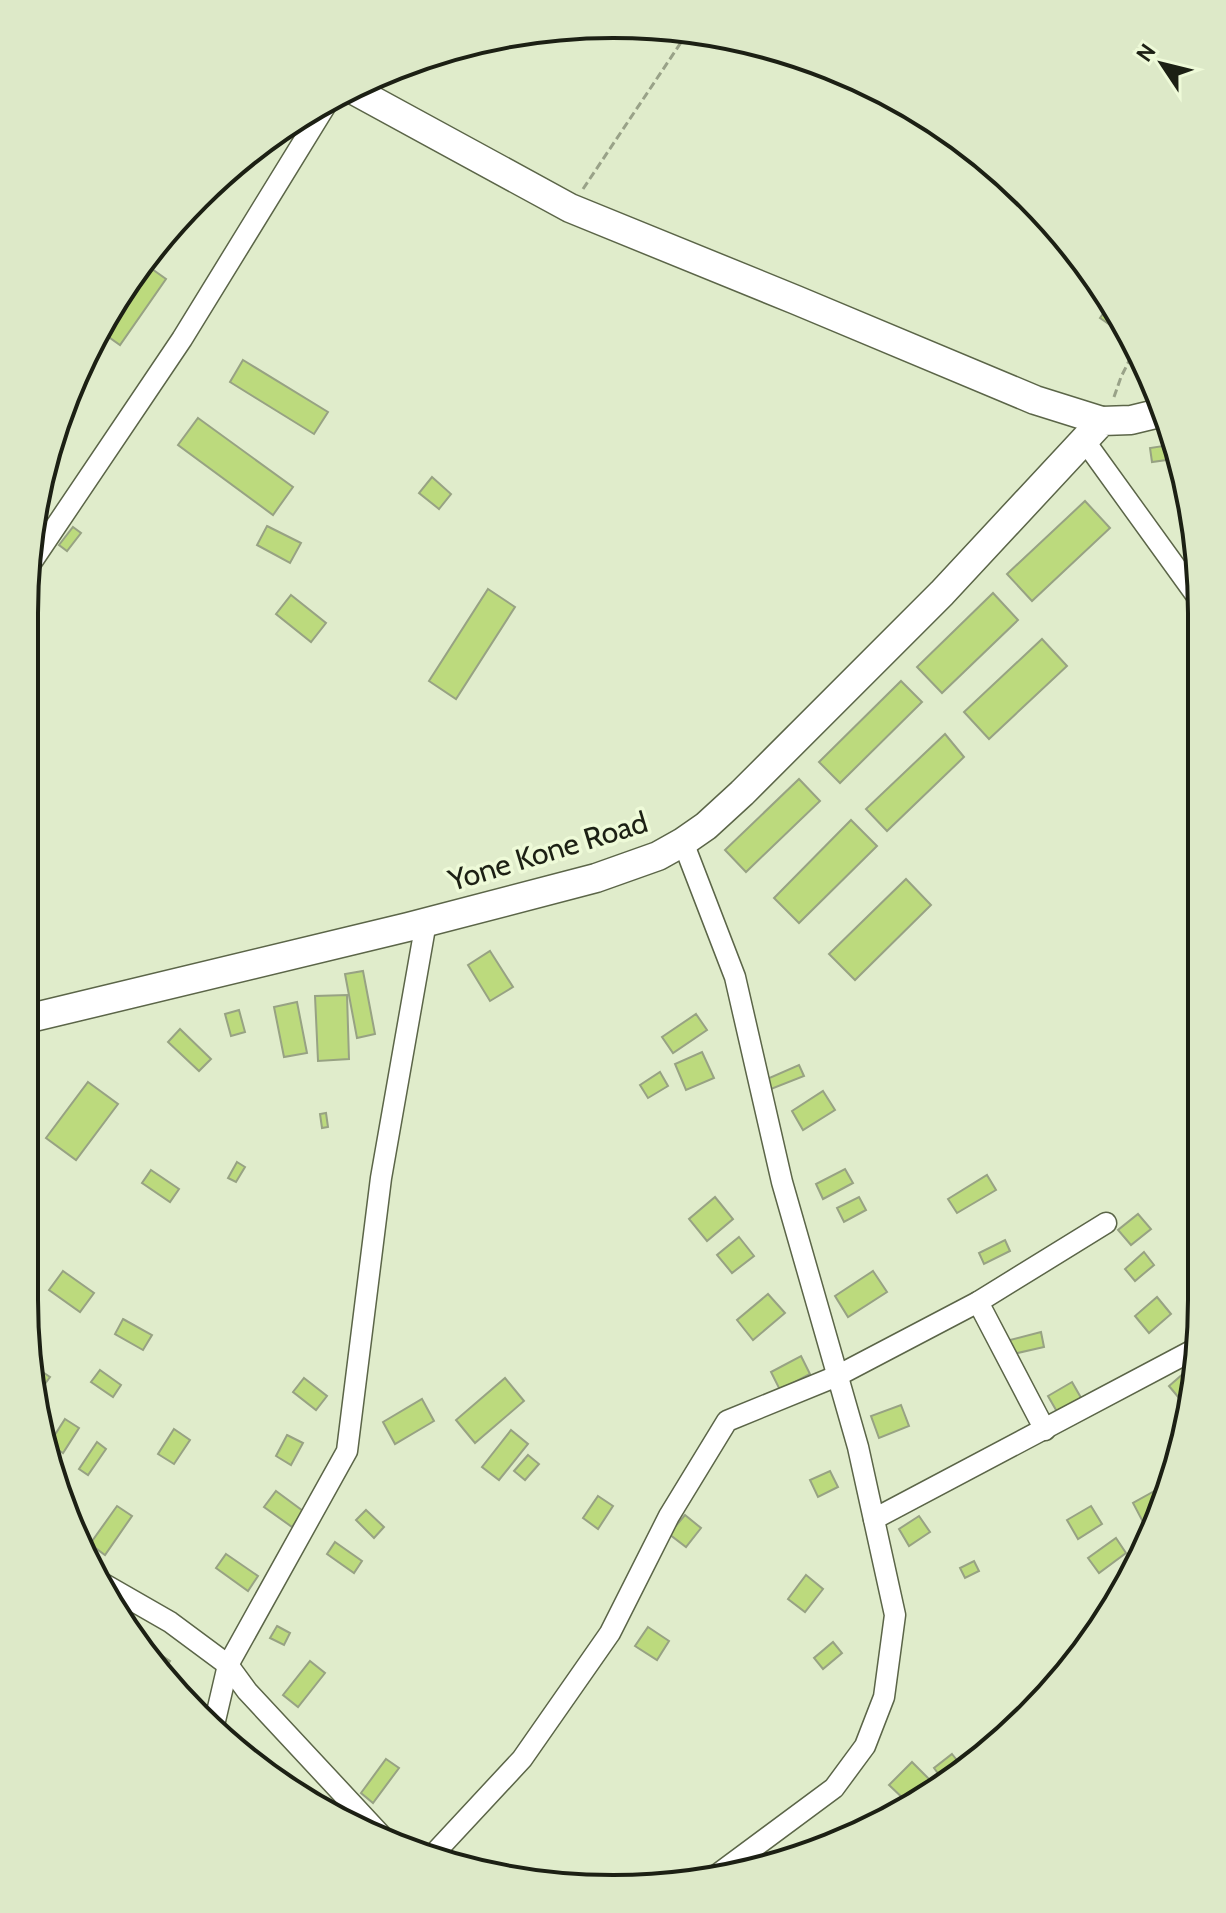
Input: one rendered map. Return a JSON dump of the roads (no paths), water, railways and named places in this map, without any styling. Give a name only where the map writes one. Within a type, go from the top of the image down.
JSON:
[{"type":"street","points":[[363,95],[570,208],[1035,400],[1093,431],[1187,580]]},
{"type":"street","points":[[42,547],[182,339],[316,121]]},
{"type":"street","points":[[1093,431],[1152,415]]},
{"type":"street","name":"Yone Kone Road","points":[[38,1016],[426,922],[596,878],[658,856],[706,826],[742,793],[942,593],[1093,431]]},
{"type":"street","points":[[683,842],[735,977],[782,1182],[858,1447],[895,1615],[884,1697],[865,1746],[834,1788],[735,1862]]},
{"type":"street","points":[[216,1716],[228,1665],[347,1451],[381,1178],[426,922]]},
{"type":"street","points":[[440,1848],[522,1759],[610,1633],[669,1516],[727,1421],[837,1376],[978,1302],[1106,1223]]},
{"type":"street","points":[[978,1302],[1045,1430]]},
{"type":"street","points":[[874,1519],[1185,1354]]},
{"type":"street","points":[[118,1592],[170,1622],[228,1665],[247,1691],[366,1819]]}]
